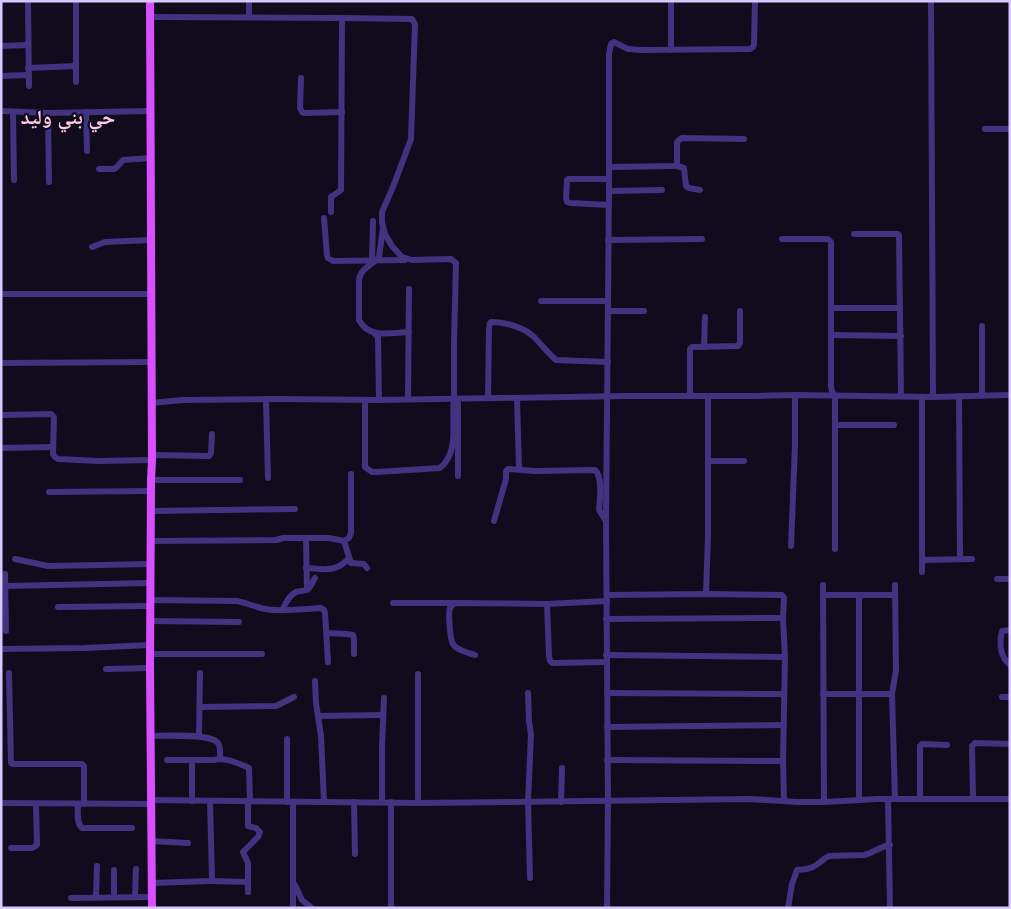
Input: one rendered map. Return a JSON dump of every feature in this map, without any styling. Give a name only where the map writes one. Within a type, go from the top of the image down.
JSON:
[{"type":"main road","points":[[150,1],[152,458],[150,736],[152,908]]},
{"type":"street","points":[[28,1],[28,86]]},
{"type":"street","points":[[76,1],[76,82]]},
{"type":"street","points":[[249,1],[249,17]]},
{"type":"street","points":[[671,1],[671,50]]},
{"type":"street","points":[[607,908],[606,521],[609,54],[611,44],[614,42],[628,49],[641,50],[750,49],[754,45],[755,1]]},
{"type":"street","points":[[931,1],[933,397]]},
{"type":"street","points":[[150,17],[342,18],[412,20],[415,24],[411,139],[394,187],[382,212],[383,227],[380,252],[360,274],[359,280],[359,320],[360,323],[378,337],[380,400]]},
{"type":"street","points":[[331,212],[331,197],[341,190],[342,18]]},
{"type":"street","points":[[1,46],[28,46]]},
{"type":"street","points":[[1,76],[76,66]]},
{"type":"street","points":[[302,78],[300,108],[302,112],[342,112]]},
{"type":"street","points":[[1,111],[150,111]]},
{"type":"street","points":[[13,112],[14,180]]},
{"type":"street","points":[[48,112],[49,182]]},
{"type":"street","points":[[86,112],[87,151]]},
{"type":"street","points":[[985,129],[1010,129]]},
{"type":"street","points":[[678,166],[677,142],[682,138],[744,138]]},
{"type":"street","points":[[99,168],[114,169],[123,160],[151,158]]},
{"type":"street","points":[[609,167],[678,166],[684,168],[686,186],[700,190]]},
{"type":"street","points":[[609,179],[567,179],[566,198],[567,202],[570,203],[609,205]]},
{"type":"street","points":[[609,191],[662,190]]},
{"type":"street","points":[[324,218],[326,255],[330,260],[451,259],[456,263],[454,343],[458,476]]},
{"type":"street","points":[[373,221],[374,260]]},
{"type":"street","points":[[383,227],[398,253],[402,257],[412,260]]},
{"type":"street","points":[[854,234],[899,235],[901,396]]},
{"type":"street","points":[[782,239],[827,239],[830,241],[831,386],[832,392],[835,395],[835,549]]},
{"type":"street","points":[[92,247],[105,242],[151,240]]},
{"type":"street","points":[[608,240],[702,240]]},
{"type":"street","points":[[408,399],[409,289]]},
{"type":"street","points":[[1,294],[151,294]]},
{"type":"street","points":[[541,301],[608,302]]},
{"type":"street","points":[[831,308],[900,308]]},
{"type":"street","points":[[608,311],[644,311]]},
{"type":"street","points":[[690,396],[690,349],[692,347],[736,346],[739,344],[740,312]]},
{"type":"street","points":[[704,347],[705,317]]},
{"type":"street","points":[[488,398],[488,328],[491,322],[506,323],[524,330],[532,335],[556,360],[608,362]]},
{"type":"street","points":[[982,326],[982,395]]},
{"type":"street","points":[[375,334],[408,332]]},
{"type":"street","points":[[831,335],[901,336]]},
{"type":"street","points":[[1,364],[151,362]]},
{"type":"street","points":[[151,403],[183,400],[266,399],[380,400],[795,395],[933,397],[1010,395]]},
{"type":"street","points":[[791,546],[795,395]]},
{"type":"street","points":[[706,594],[708,396]]},
{"type":"street","points":[[922,396],[922,572]]},
{"type":"street","points":[[959,396],[960,559]]},
{"type":"street","points":[[365,400],[364,467],[372,472],[377,472],[441,467],[449,458],[452,448],[453,406],[456,398]]},
{"type":"street","points":[[517,398],[519,469]]},
{"type":"street","points":[[266,399],[268,478]]},
{"type":"street","points":[[1,415],[51,414],[54,417],[53,454],[58,459],[64,460],[98,461],[209,456],[212,448],[212,434]]},
{"type":"street","points":[[835,425],[894,425]]},
{"type":"street","points":[[1,448],[53,447]]},
{"type":"street","points":[[708,461],[744,461]]},
{"type":"street","points":[[494,521],[506,479],[506,471],[508,469],[519,469],[534,471],[594,470],[598,473],[599,478],[599,510],[606,521]]},
{"type":"street","points":[[344,541],[351,533],[351,474]]},
{"type":"street","points":[[151,480],[240,480]]},
{"type":"street","points":[[49,492],[151,491]]},
{"type":"street","points":[[151,511],[295,509]]},
{"type":"street","points":[[306,538],[307,590]]},
{"type":"street","points":[[150,541],[329,538],[344,541]]},
{"type":"street","points":[[344,541],[351,563],[364,564],[366,568]]},
{"type":"street","points":[[306,568],[336,568],[349,558]]},
{"type":"street","points":[[15,559],[48,566],[150,564]]},
{"type":"street","points":[[922,560],[972,559]]},
{"type":"street","points":[[5,574],[6,631]]},
{"type":"street","points":[[283,609],[296,592],[310,588],[315,578]]},
{"type":"street","points":[[997,579],[1010,579]]},
{"type":"street","points":[[6,586],[150,582]]},
{"type":"street","points":[[823,585],[824,802]]},
{"type":"street","points":[[890,908],[892,694],[896,670],[896,585]]},
{"type":"street","points":[[393,603],[547,604],[607,598],[706,594],[782,595],[784,598],[785,656],[784,800]]},
{"type":"street","points":[[823,595],[896,595]]},
{"type":"street","points":[[859,596],[859,800]]},
{"type":"street","points":[[58,607],[237,601],[246,602],[264,609],[321,608],[325,613],[328,662]]},
{"type":"street","points":[[456,603],[450,608],[453,644],[457,648],[475,655]]},
{"type":"street","points":[[547,604],[549,656],[552,662],[606,659],[785,656]]},
{"type":"street","points":[[606,619],[783,618]]},
{"type":"street","points":[[150,621],[239,622]]},
{"type":"street","points":[[1010,630],[1001,632],[1001,647],[1004,659],[1010,665]]},
{"type":"street","points":[[326,633],[353,635],[354,654]]},
{"type":"street","points":[[1,650],[150,645]]},
{"type":"street","points":[[150,654],[262,654]]},
{"type":"street","points":[[106,669],[150,668]]},
{"type":"street","points":[[9,673],[11,763],[82,764],[84,766],[79,827],[132,828]]},
{"type":"street","points":[[200,673],[200,736]]},
{"type":"street","points":[[418,674],[418,803]]},
{"type":"street","points":[[315,681],[315,695],[321,736],[324,802]]},
{"type":"street","points":[[528,693],[529,721],[532,735],[528,802],[530,878]]},
{"type":"street","points":[[607,693],[784,694]]},
{"type":"street","points":[[823,694],[892,694]]},
{"type":"street","points":[[200,707],[276,706],[294,697]]},
{"type":"street","points":[[1002,697],[1010,697]]},
{"type":"street","points":[[382,802],[384,698]]},
{"type":"street","points":[[318,716],[383,716]]},
{"type":"street","points":[[607,727],[784,725]]},
{"type":"street","points":[[150,736],[200,736],[210,738],[217,741],[220,748],[220,758]]},
{"type":"street","points":[[287,738],[293,908]]},
{"type":"street","points":[[973,799],[972,746],[975,743],[1010,744]]},
{"type":"street","points":[[920,799],[920,746],[922,744],[947,745]]},
{"type":"street","points":[[167,760],[213,760],[220,758],[249,768],[248,826],[256,828],[260,832],[258,837],[243,852],[248,863],[248,892]]},
{"type":"street","points":[[192,760],[192,801]]},
{"type":"street","points":[[607,760],[783,761]]},
{"type":"street","points":[[561,802],[562,768]]},
{"type":"street","points":[[1,803],[81,804],[249,801],[418,803],[750,799],[824,802],[892,799],[1010,799]]},
{"type":"street","points":[[210,801],[212,876],[210,881]]},
{"type":"street","points":[[354,802],[355,854]]},
{"type":"street","points":[[391,802],[391,908]]},
{"type":"street","points":[[11,848],[32,848],[37,845],[36,804]]},
{"type":"street","points":[[152,841],[188,843]]},
{"type":"street","points":[[788,908],[792,884],[797,870],[810,869],[829,856],[864,855],[878,848],[890,845]]},
{"type":"street","points":[[96,897],[97,866]]},
{"type":"street","points":[[135,897],[136,869]]},
{"type":"street","points":[[114,870],[114,897]]},
{"type":"street","points":[[293,876],[300,896],[312,908]]},
{"type":"street","points":[[152,883],[248,882]]},
{"type":"street","points":[[71,898],[152,897]]},
{"type":"district","name":"حي بني وليد","points":[[68,117]]}]
